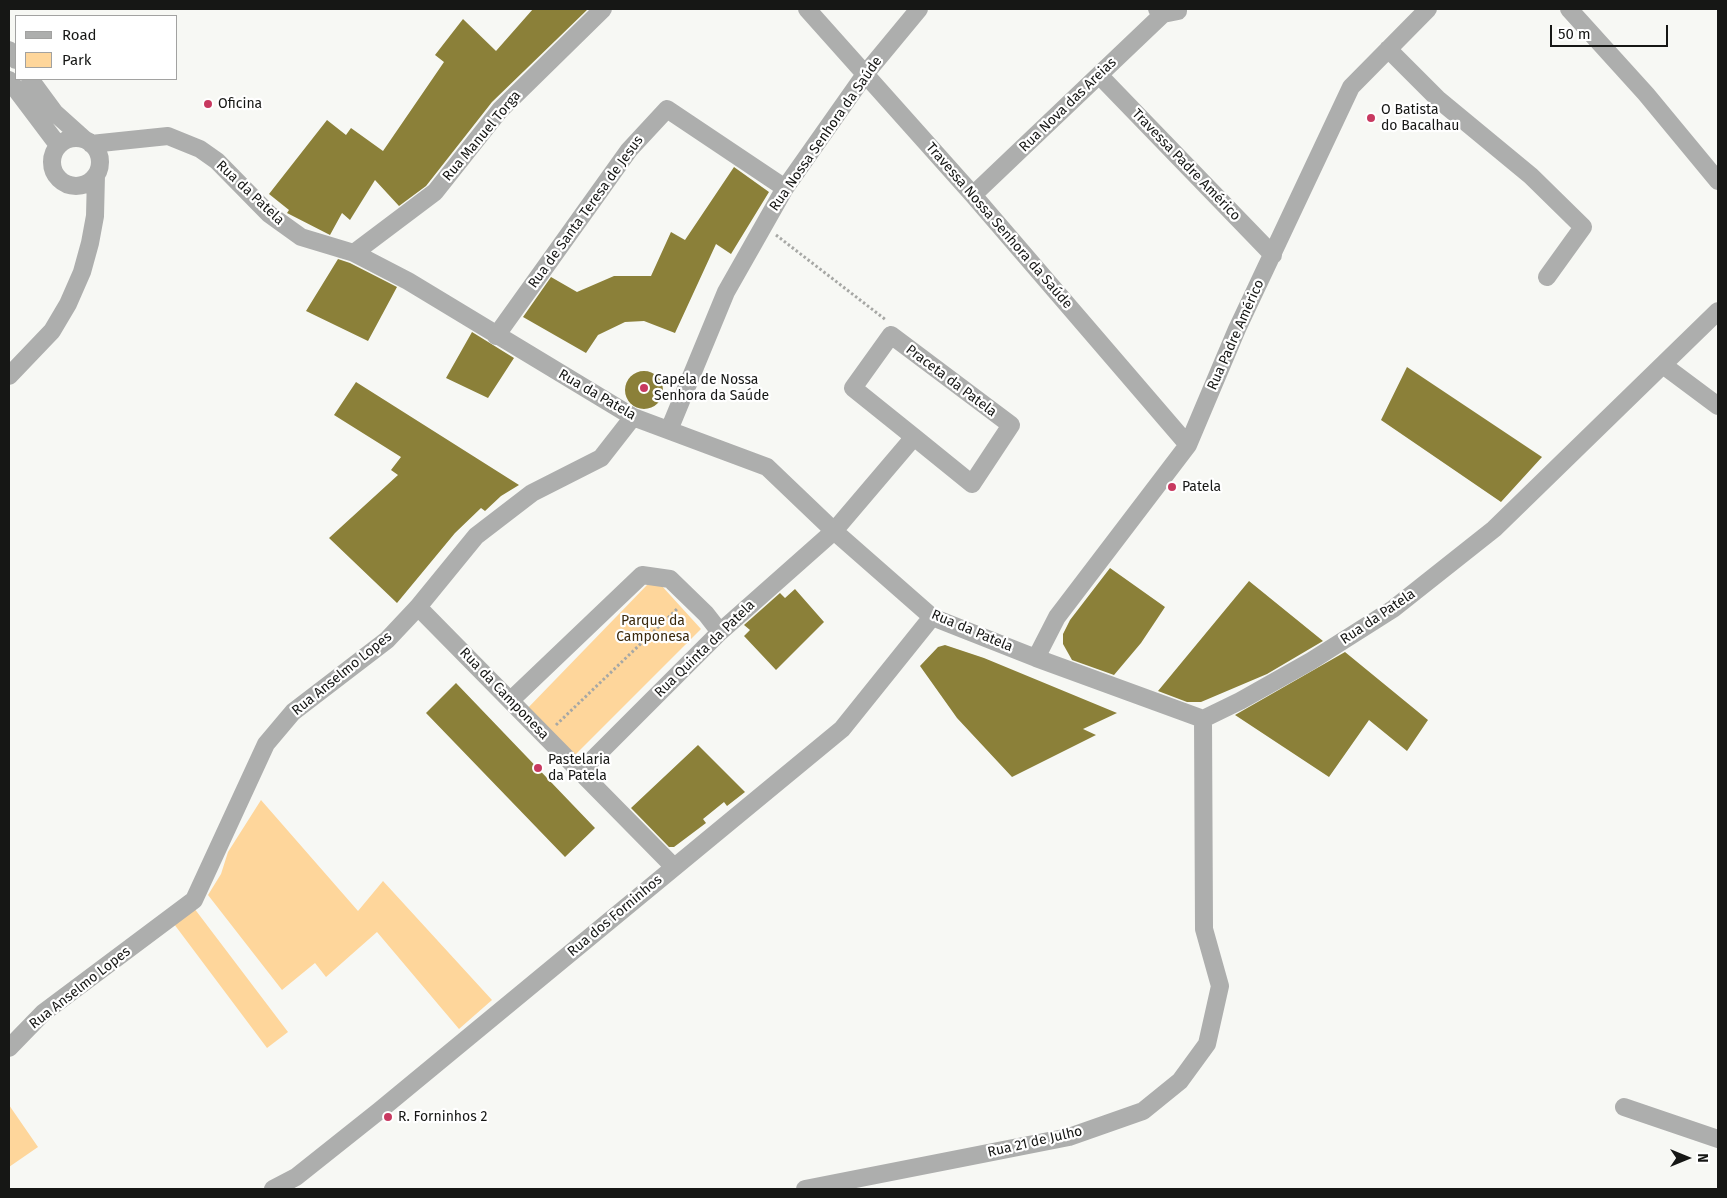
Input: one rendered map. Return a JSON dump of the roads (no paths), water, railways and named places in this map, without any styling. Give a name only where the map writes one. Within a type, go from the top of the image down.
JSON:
[{"type":"street","name":"Rua Manuel Torga","points":[[354,253],[434,192],[500,110],[603,9]]},
{"type":"street","name":"Travessa Nossa Senhora da Saúde","points":[[808,9],[974,195],[1188,445]]},
{"type":"street","name":"Rua Nossa Senhora da Saúde","points":[[669,430],[726,292],[785,188],[866,73],[919,9]]},
{"type":"street","name":"Rua Padre Américo","points":[[1036,658],[1057,616],[1188,445],[1237,330],[1351,87],[1428,9]]},
{"type":"street","points":[[1569,9],[1646,94],[1718,181]]},
{"type":"street","name":"Rua Nova das Areias","points":[[974,195],[1166,10]]},
{"type":"street","points":[[1388,49],[1439,100],[1531,176],[1584,227],[1547,277]]},
{"type":"street","name":"Travessa Padre Américo","points":[[1100,75],[1273,255]]},
{"type":"street","points":[[9,80],[58,145]]},
{"type":"street","points":[[9,376],[52,332],[68,304],[82,272],[95,216],[98,170],[96,149],[55,113],[31,80]]},
{"type":"street","name":"Rua de Santa Teresa de Jesus","points":[[496,336],[628,150],[667,109],[785,188]]},
{"type":"street","name":"Rua da Patela","points":[[88,141],[168,136],[200,149],[217,161],[269,214],[301,237],[354,253],[408,281],[496,336],[633,417],[767,467],[834,531],[932,616],[1036,658],[1203,719],[1240,701],[1311,661],[1393,609],[1494,529],[1718,311]]},
{"type":"street","points":[[88,141],[70,138],[58,145],[51,160],[55,175],[67,185],[83,186],[126,140]]},
{"type":"street","points":[[75,187],[95,216]]},
{"type":"street","name":"Praceta da Patela","points":[[891,335],[1011,425],[972,484],[914,437],[853,388],[891,335]]},
{"type":"street","points":[[1663,365],[1718,406]]},
{"type":"street","name":"Rua Anselmo Lopes","points":[[9,1048],[43,1013],[194,900],[266,744],[293,712],[387,640],[418,607],[476,536],[532,493],[600,458],[633,417]]},
{"type":"street","points":[[834,531],[914,437]]},
{"type":"street","name":"Rua Quinta da Patela","points":[[580,772],[720,632],[834,531]]},
{"type":"street","points":[[511,700],[642,575],[670,580],[706,614],[720,632]]},
{"type":"street","name":"Rua da Camponesa","points":[[418,607],[674,867]]},
{"type":"street","name":"Rua dos Forninhos","points":[[273,1189],[304,1171],[842,729],[932,616]]},
{"type":"street","name":"Rua 21 de Julho","points":[[805,1189],[1069,1137],[1143,1111],[1180,1081],[1207,1044],[1220,986],[1204,928],[1203,719]]},
{"type":"street","points":[[1624,1108],[1718,1139]]},
{"type":"place","name":"Oficina","points":[[208,104]]},
{"type":"place","name":"O Batista do Bacalhau","points":[[1371,118]]},
{"type":"place","name":"Capela de Nossa Senhora da Saúde","points":[[644,388]]},
{"type":"place","name":"Patela","points":[[1172,487]]},
{"type":"place","name":"Pastelaria da Patela","points":[[538,768]]},
{"type":"place","name":"R. Forninhos 2","points":[[388,1117]]},
{"type":"park label","name":"Parque da Camponesa","points":[[653,630]]}]
